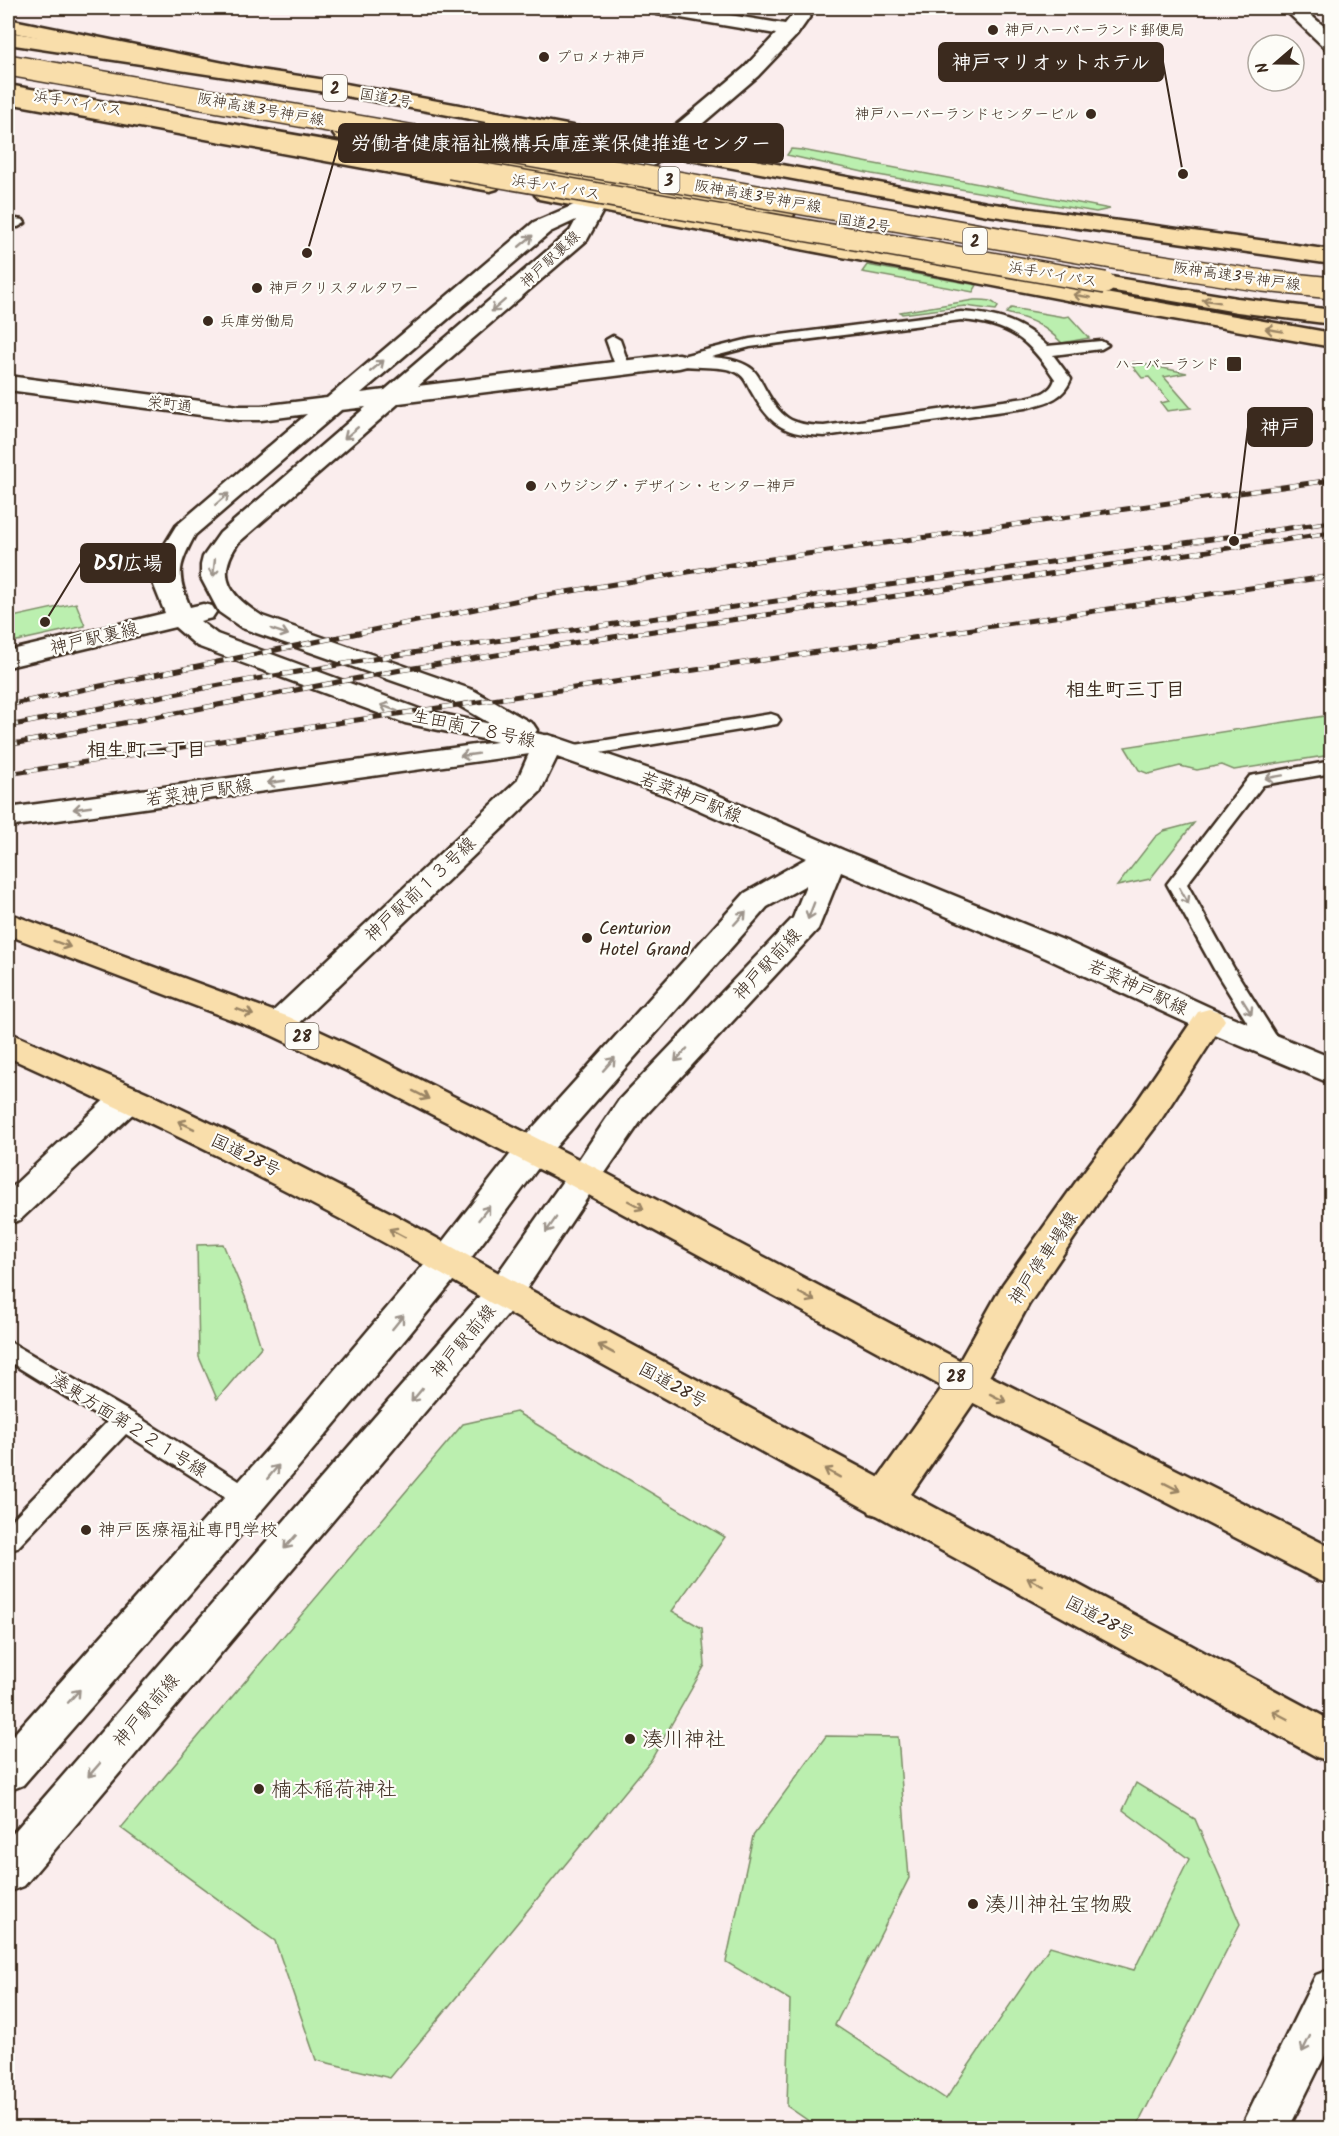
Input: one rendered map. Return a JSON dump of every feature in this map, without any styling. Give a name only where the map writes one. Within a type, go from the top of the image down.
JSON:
[{"type":"main road","name":"国道2号","points":[[9,27],[253,75],[987,209],[1332,257]]},
{"type":"main road","points":[[9,27],[616,127],[661,148]]},
{"type":"main road","name":"阪神高速3号神戸線","points":[[8,50],[1124,240],[1332,267]]},
{"type":"main road","name":"阪神高速3号神戸線","points":[[8,64],[1100,256],[1263,281],[1332,288]]},
{"type":"main road","name":"国道2号","points":[[8,73],[619,184],[1106,262],[1332,294]]},
{"type":"main road","name":"浜手バイパス","points":[[8,91],[1105,283],[1238,305],[1332,317]]},
{"type":"main road","points":[[8,97],[1332,340]]},
{"type":"main road","name":"28","points":[[8,924],[279,1024],[584,1177],[967,1382],[1332,1568]]},
{"type":"main road","name":"神戸停車場線","points":[[884,1501],[967,1382],[1016,1294],[1088,1191],[1148,1112],[1209,1020]]},
{"type":"main road","name":"国道28号","points":[[8,1044],[256,1159],[449,1260],[504,1293],[884,1501],[1332,1743]]},
{"type":"street","points":[[657,8],[790,31]]},
{"type":"street","points":[[596,204],[751,72],[790,31],[807,8]]},
{"type":"street","points":[[1292,8],[1332,44]]},
{"type":"street","name":"神戸駅裏線","points":[[8,659],[228,606],[212,575],[216,556],[229,538],[396,396],[579,235],[596,204]]},
{"type":"street","name":"神戸駅裏線","points":[[181,618],[166,583],[170,557],[185,531],[542,227],[596,204]]},
{"type":"street","name":"栄町通","points":[[8,383],[261,413],[679,361]]},
{"type":"street","name":"生田南７８号線","points":[[228,606],[252,622],[463,696],[559,748]]},
{"type":"street","name":"生田南７８号線","points":[[181,618],[207,640],[415,717],[559,748]]},
{"type":"street","name":"若菜神戸駅線","points":[[8,818],[559,748],[680,790],[832,857],[1057,950],[1209,1020],[1271,1044],[1332,1072]]},
{"type":"street","name":"神戸駅前１３号線","points":[[279,1024],[530,785],[559,748]]},
{"type":"street","points":[[8,1771],[249,1500],[353,1378],[449,1260],[532,1151],[756,900],[832,857]]},
{"type":"street","name":"神戸駅前線","points":[[8,1871],[504,1293],[631,1108],[807,922],[832,857]]},
{"type":"street","points":[[8,1211],[128,1098]]},
{"type":"street","points":[[1264,2128],[1332,1991]]},
{"type":"lane","points":[[962,316],[989,318],[1016,326],[1045,351],[1063,378],[1061,388],[1048,398],[824,431],[792,428],[780,422],[773,416],[748,373],[734,366],[679,361],[750,343],[962,316]]},
{"type":"lane","points":[[613,340],[623,368]]},
{"type":"lane","points":[[1045,351],[1101,345]]},
{"type":"lane","points":[[559,748],[771,720]]},
{"type":"lane","points":[[1271,1044],[1224,969],[1177,884],[1257,780],[1332,767]]},
{"type":"lane","name":"湊東方面第２２１号線","points":[[8,1350],[124,1420],[249,1500]]},
{"type":"lane","points":[[8,1540],[124,1420]]},
{"type":"green space","points":[[791,149],[1110,209],[1096,212],[872,174],[787,155]]},
{"type":"green space","points":[[867,265],[977,285],[973,292],[862,272]]},
{"type":"green space","points":[[974,300],[991,301],[998,307],[996,310],[965,306],[902,314],[900,312]]},
{"type":"green space","points":[[1011,308],[1069,316],[1089,338],[1062,343],[1037,324],[1006,313]]},
{"type":"green space","points":[[1133,362],[1187,373],[1164,377],[1191,408],[1167,411],[1161,403],[1169,401],[1149,377],[1142,378],[1131,364]]},
{"type":"green space","points":[[76,603],[85,626],[8,643],[8,618]]},
{"type":"green space","points":[[1331,715],[1331,755],[1234,770],[1222,765],[1197,770],[1180,766],[1149,774],[1139,770],[1125,747]]},
{"type":"green space","points":[[1194,823],[1150,879],[1117,886],[1155,837],[1164,831]]},
{"type":"green space","points":[[223,1244],[246,1299],[261,1347],[217,1399],[199,1357],[197,1245]]},
{"type":"green space","points":[[516,1412],[725,1537],[672,1611],[702,1628],[705,1665],[651,1760],[390,2078],[316,2060],[275,1941],[121,1828],[463,1424]]},
{"type":"green space","points":[[826,1736],[898,1737],[909,1878],[835,2025],[946,2099],[1050,1946],[1134,1970],[1189,1859],[1123,1810],[1136,1783],[1195,1819],[1240,1924],[1136,2128],[819,2128],[787,2106],[790,2000],[726,1962],[753,1836]]},
{"type":"railway","points":[[8,705],[529,598],[749,562],[1332,480]]},
{"type":"railway","points":[[8,726],[220,685],[397,655],[1332,522]]},
{"type":"railway","points":[[8,745],[401,670],[585,641],[1332,533]]},
{"type":"railway","points":[[8,774],[350,721],[1332,576]]},
{"type":"place","name":"神戸ハーバーランド郵便局","points":[[993,30]]},
{"type":"place","name":"プロメナ神戸","points":[[544,57]]},
{"type":"place","name":"神戸ハーバーランドセンタービル","points":[[1091,114]]},
{"type":"place","name":"神戸マリオットホテル","points":[[1183,174]]},
{"type":"place","name":"労働者健康福祉機構兵庫産業保健推進センター","points":[[307,253]]},
{"type":"place","name":"神戸クリスタルタワー","points":[[257,288]]},
{"type":"place","name":"兵庫労働局","points":[[208,321]]},
{"type":"place","name":"ハーバーランド","points":[[1234,364]]},
{"type":"place","name":"ハウジング・デザイン・センター神戸","points":[[531,486]]},
{"type":"place","name":"神戸","points":[[1234,541]]},
{"type":"place","name":"D51広場","points":[[45,622]]},
{"type":"place","name":"Centurion Hotel Grand","points":[[587,938]]},
{"type":"place","name":"神戸医療福祉専門学校","points":[[86,1530]]},
{"type":"place","name":"湊川神社","points":[[630,1739]]},
{"type":"place","name":"楠本稲荷神社","points":[[259,1789]]},
{"type":"place","name":"湊川神社宝物殿","points":[[973,1904]]},
{"type":"district","name":"相生町三丁目","points":[[1125,689]]},
{"type":"district","name":"相生町二丁目","points":[[146,749]]}]
